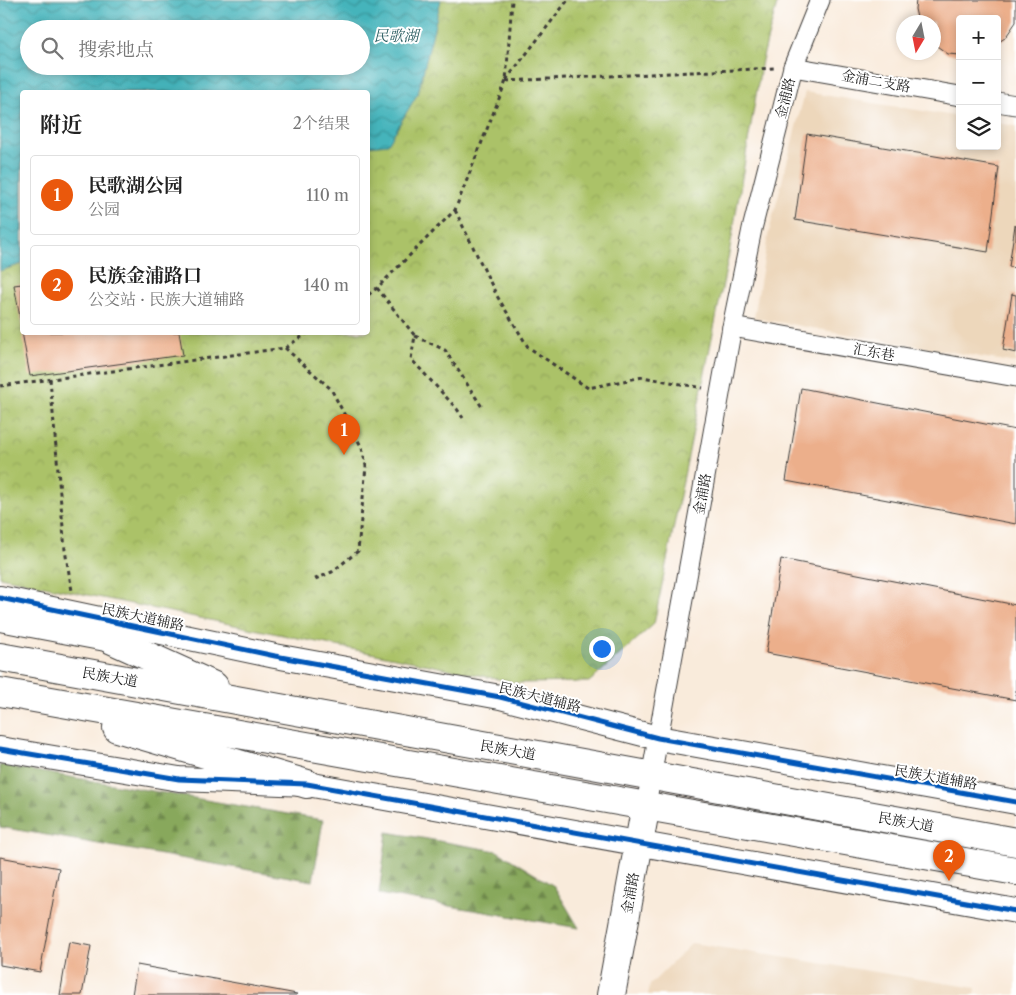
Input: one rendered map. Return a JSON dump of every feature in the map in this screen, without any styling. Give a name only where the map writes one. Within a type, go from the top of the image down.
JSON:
[{"type":"main road","points":[[0,617],[106,637],[254,704]]},
{"type":"main road","name":"民族大道","points":[[0,657],[1016,842]]},
{"type":"main road","points":[[0,693],[307,784]]},
{"type":"main road","points":[[0,693],[1016,871]]},
{"type":"main road","name":"金浦路","points":[[611,995],[646,805]]},
{"type":"street","name":"金浦路","points":[[646,805],[720,392],[752,230],[793,67],[820,0]]},
{"type":"street","name":"金浦二支路","points":[[793,67],[956,95]]},
{"type":"street","points":[[1001,103],[1016,105]]},
{"type":"street","name":"汇东巷","points":[[732,327],[1016,377]]},
{"type":"street","name":"民族大道辅路","points":[[0,598],[275,656],[500,697],[658,738],[1016,802]]},
{"type":"street","points":[[0,749],[179,779],[307,784],[1016,911]]},
{"type":"path","points":[[506,81],[512,0]]},
{"type":"path","points":[[370,293],[455,210],[506,81],[568,0]]},
{"type":"path","points":[[506,81],[793,67]]},
{"type":"path","points":[[455,210],[497,296],[528,347],[588,388],[643,377],[720,392]]},
{"type":"path","points":[[377,288],[415,336],[445,350],[482,407]]},
{"type":"path","points":[[0,386],[285,348],[304,335]]},
{"type":"path","points":[[415,336],[411,359],[457,408],[463,418]]},
{"type":"path","points":[[285,348],[331,389],[362,448],[366,466],[358,551],[332,572],[313,580]]},
{"type":"path","points":[[50,380],[65,550],[76,614]]},
{"type":"shaded area","points":[[805,92],[956,116],[956,150],[1001,150],[1001,124],[1016,126],[1016,363],[754,318],[768,236]]},
{"type":"shaded area","points":[[692,943],[976,988],[975,995],[648,995],[650,985]]},
{"type":"green space","points":[[0,0],[778,0],[762,60],[729,254],[654,624],[589,682],[517,683],[0,577]]},
{"type":"green space","points":[[0,765],[323,820],[313,881],[0,827]]},
{"type":"green space","points":[[387,832],[497,851],[554,886],[579,928],[379,894]]},
{"type":"water","name":"民歌湖","points":[[0,0],[441,0],[418,93],[388,144],[370,146],[370,90],[20,90],[20,265],[0,271]]},
{"type":"building","points":[[916,0],[1016,0],[1016,22],[1005,38],[1001,40],[1001,15],[956,15],[956,55],[948,54],[941,49],[941,15],[916,15]]},
{"type":"building","points":[[807,134],[999,167],[988,252],[795,220]]},
{"type":"building","points":[[1016,225],[1016,268],[1009,267]]},
{"type":"building","points":[[20,284],[20,317],[14,285]]},
{"type":"building","points":[[1012,294],[1016,295],[1016,353],[1003,350]]},
{"type":"building","points":[[23,335],[180,335],[183,355],[30,376]]},
{"type":"building","points":[[801,388],[1016,430],[1016,524],[786,481]]},
{"type":"building","points":[[781,559],[1016,605],[1016,700],[766,653]]},
{"type":"building","points":[[0,857],[59,868],[40,972],[0,965]]},
{"type":"building","points":[[69,942],[91,946],[82,995],[60,995]]},
{"type":"building","points":[[137,965],[297,994],[297,995],[132,995]]},
{"type":"cycle path","points":[[0,598],[275,656],[500,697],[658,738],[1016,802]]},
{"type":"cycle path","points":[[0,749],[179,779],[307,784],[1016,911]]},
{"type":"place","name":"民歌湖公园","points":[[344,455]]},
{"type":"place","name":"民族金浦路口","points":[[949,881]]}]
